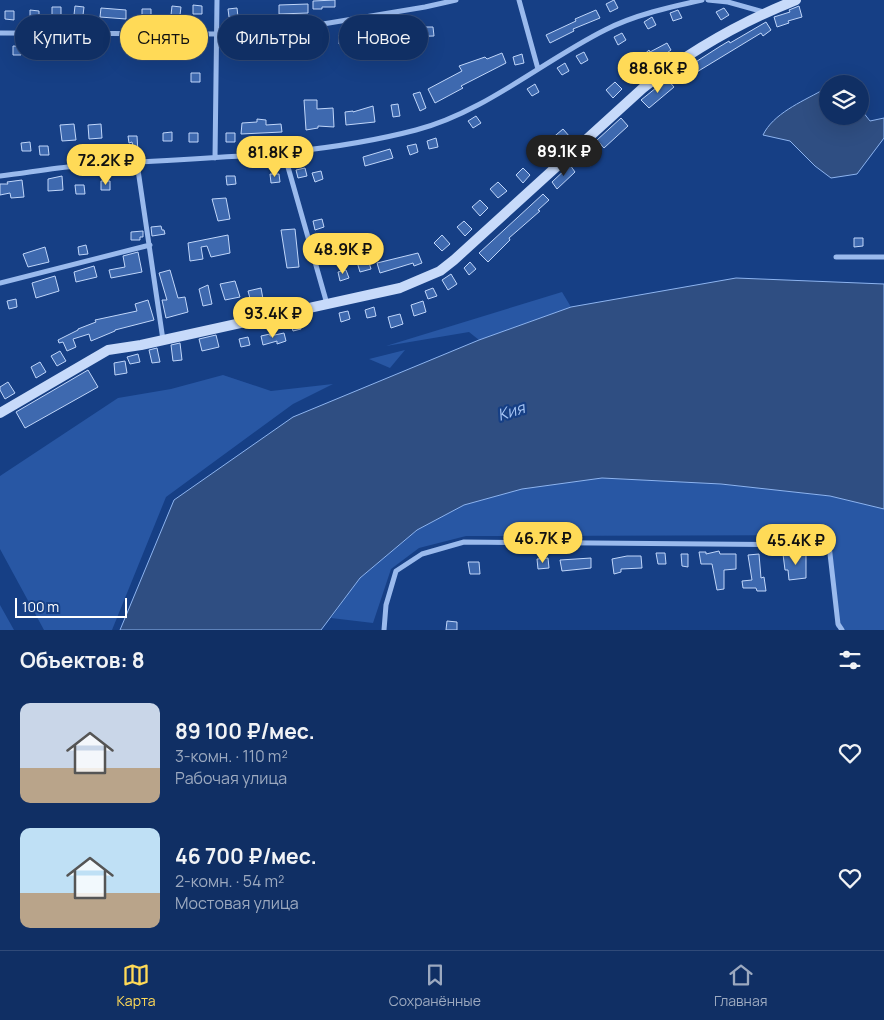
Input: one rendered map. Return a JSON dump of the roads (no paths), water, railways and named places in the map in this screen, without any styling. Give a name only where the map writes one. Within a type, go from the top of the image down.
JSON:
[{"type":"main road","points":[[0,413],[108,350],[163,340],[400,288],[440,271],[643,88],[670,67],[696,50],[764,12],[796,0]]},
{"type":"street","points":[[214,158],[217,0]]},
{"type":"street","points":[[424,0],[424,7]]},
{"type":"street","points":[[0,33],[217,34],[323,24],[456,0]]},
{"type":"street","points":[[519,0],[538,69]]},
{"type":"street","points":[[0,176],[77,166],[284,153],[416,130],[457,115],[606,29],[660,9],[702,0]]},
{"type":"street","points":[[708,0],[728,1],[764,12]]},
{"type":"street","points":[[284,153],[327,305]]},
{"type":"street","points":[[137,163],[163,340]]},
{"type":"street","points":[[0,283],[150,245]]},
{"type":"street","points":[[836,257],[884,257]]},
{"type":"street","points":[[384,630],[386,605],[396,571],[422,554],[464,542],[829,545],[838,624],[842,630]]},
{"type":"water","points":[[819,92],[819,125],[869,125],[869,120],[884,118],[884,138],[857,174],[831,178],[815,166],[790,141],[763,135],[773,121],[796,104]]},
{"type":"water","name":"Кия","points":[[736,278],[884,284],[884,509],[830,496],[721,484],[602,478],[522,489],[464,505],[417,530],[360,578],[321,630],[120,630],[174,500],[293,417],[479,340],[571,307]]}]
